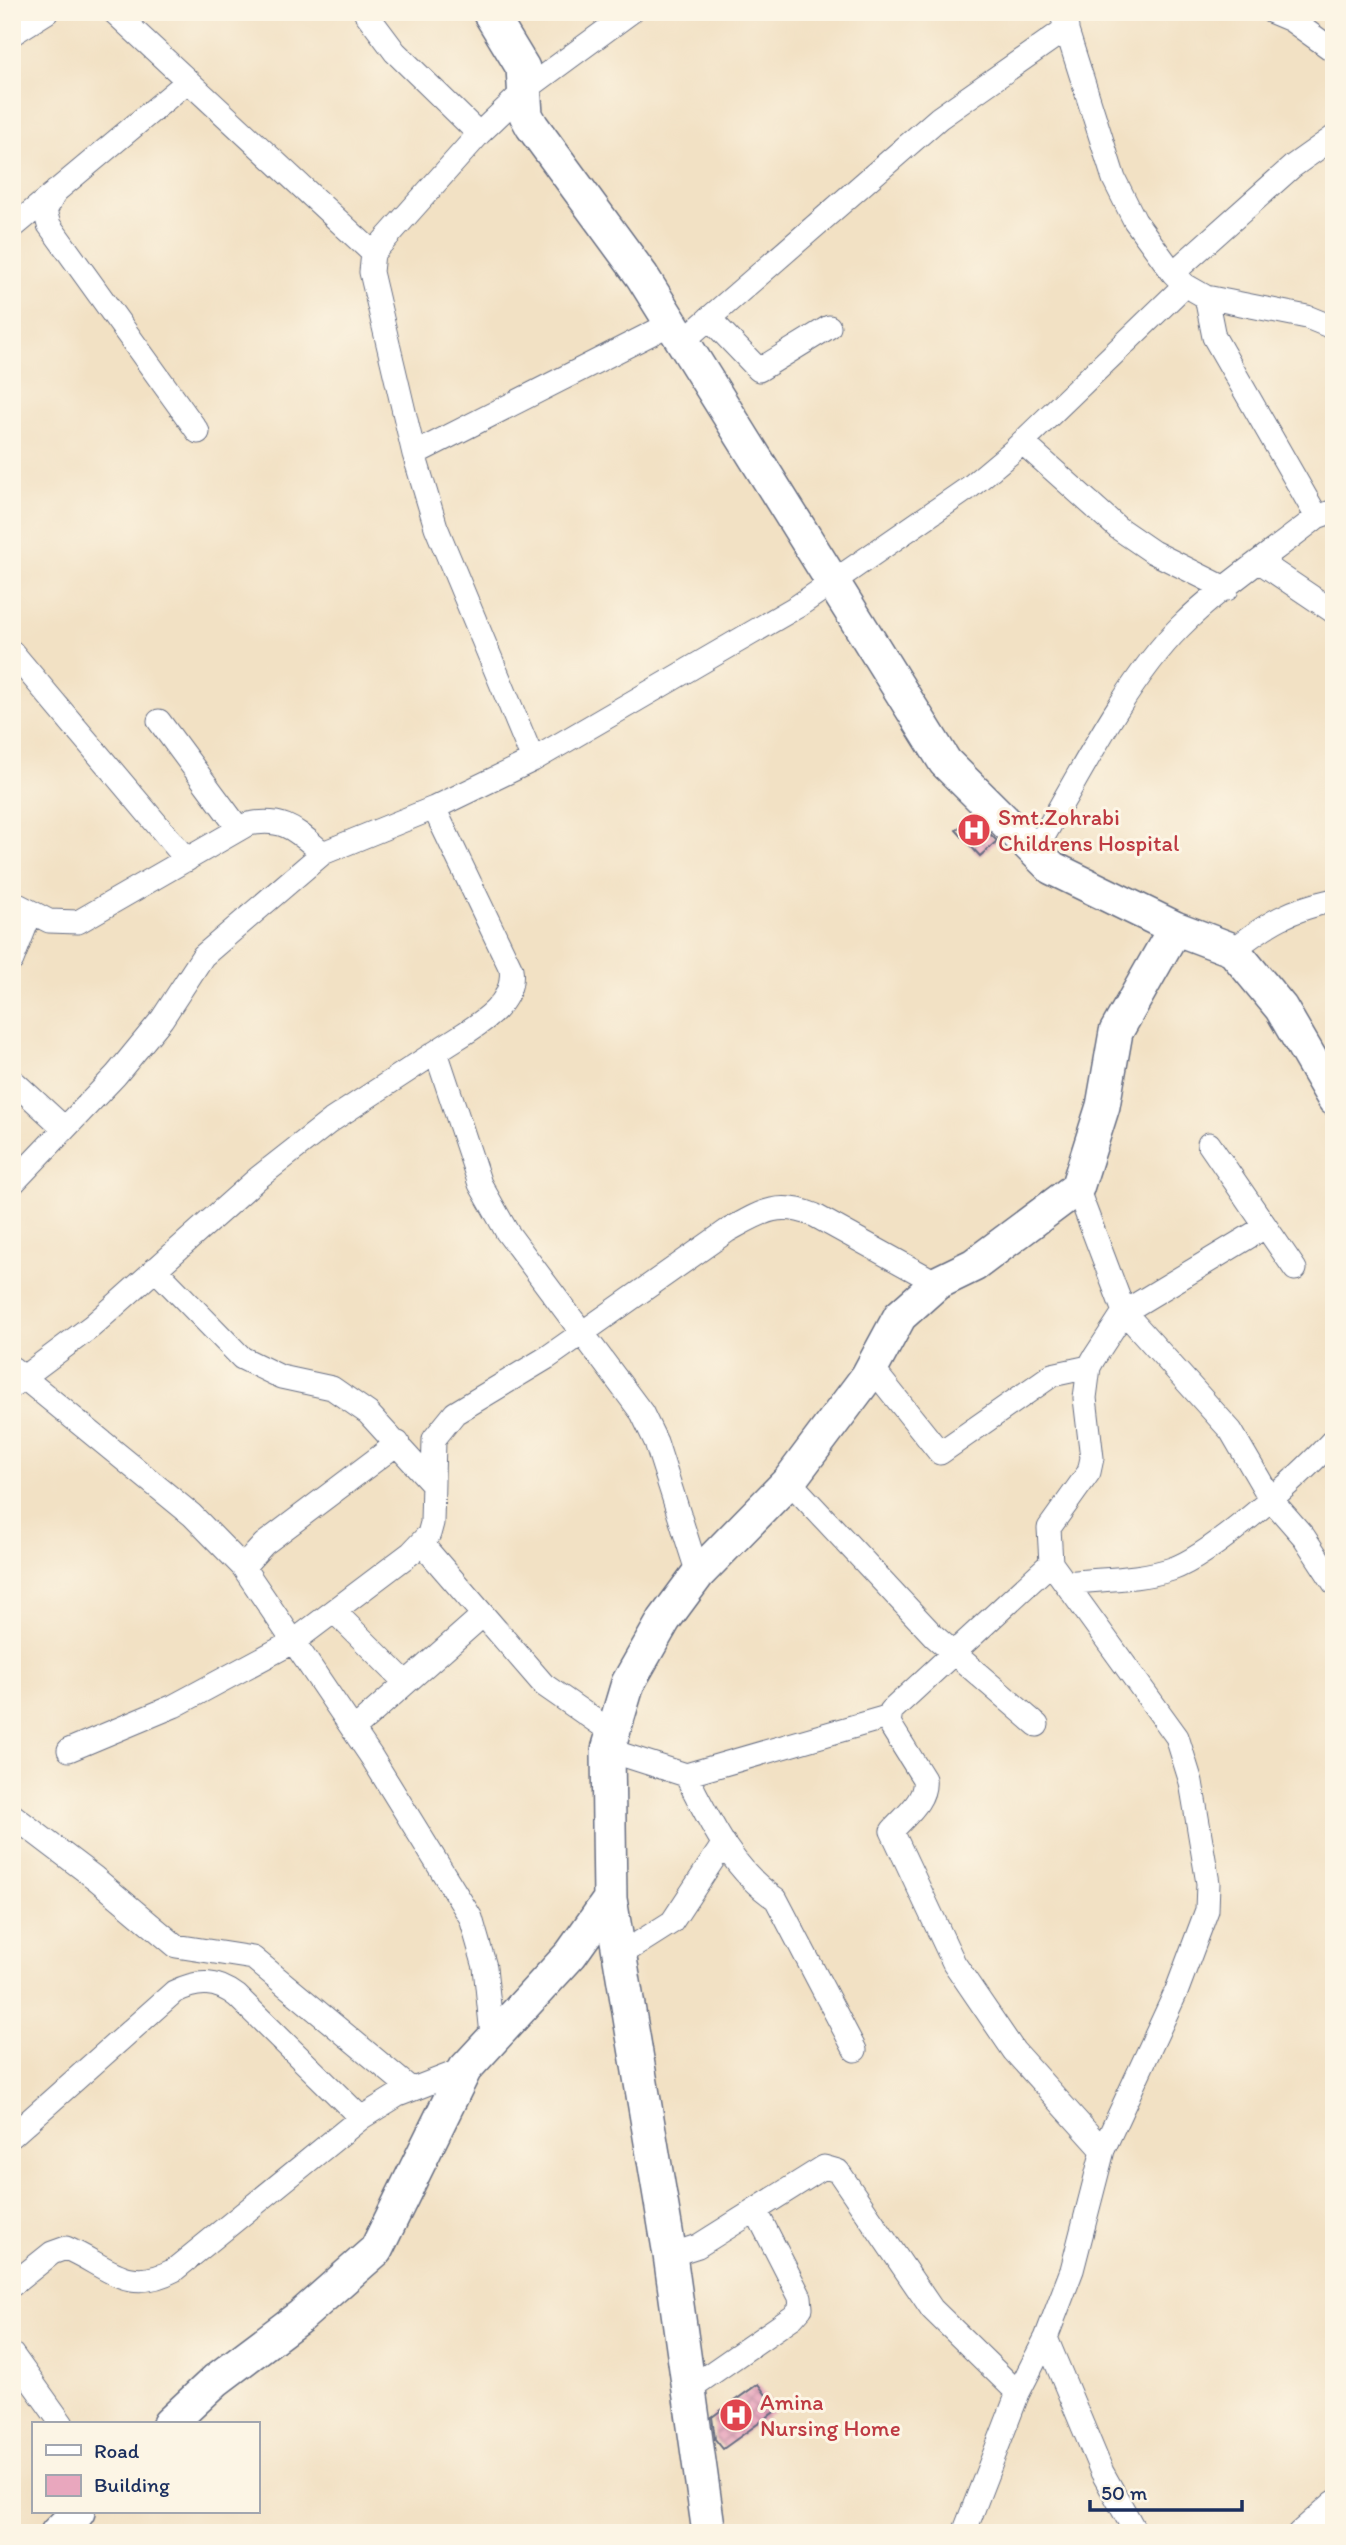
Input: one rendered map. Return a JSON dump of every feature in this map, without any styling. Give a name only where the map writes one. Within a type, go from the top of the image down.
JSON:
[{"type":"street","points":[[12,34],[47,12]]},
{"type":"street","points":[[114,12],[373,253]]},
{"type":"street","points":[[365,12],[395,52],[479,134]]},
{"type":"street","points":[[489,12],[516,52],[523,68],[526,115],[532,125],[642,276],[945,762],[1052,868],[1175,928],[1233,950],[1281,1008],[1334,1098]]},
{"type":"street","points":[[533,760],[436,527],[414,454],[370,272],[373,253],[479,134],[525,90],[631,12]]},
{"type":"street","points":[[1272,12],[1291,20],[1334,51]]},
{"type":"street","points":[[414,454],[709,318],[939,118],[1064,20],[1114,179],[1135,221],[1179,279],[1206,297],[1307,317],[1334,328]]},
{"type":"street","points":[[12,228],[188,81]]},
{"type":"street","points":[[12,1184],[162,1019],[203,956],[323,853],[434,808],[533,760],[798,606],[970,487],[1022,442],[1179,279],[1293,166],[1334,137]]},
{"type":"street","points":[[56,191],[45,211],[49,225],[198,432]]},
{"type":"street","points":[[1035,851],[1149,664],[1180,627],[1325,514],[1214,337],[1206,297]]},
{"type":"street","points":[[709,318],[759,370],[829,327]]},
{"type":"street","points":[[1022,442],[1118,528],[1153,552],[1227,589]]},
{"type":"street","points":[[1260,562],[1334,611]]},
{"type":"street","points":[[12,652],[187,860]]},
{"type":"street","points":[[159,721],[239,830]]},
{"type":"street","points":[[434,808],[511,969],[513,982],[500,1007],[332,1120],[258,1178],[92,1326],[16,1377],[182,1506],[216,1536],[243,1567],[353,1730],[471,1918],[485,1966],[492,2035]]},
{"type":"street","points":[[12,960],[22,907],[49,921],[78,922],[239,830],[264,821],[289,825],[323,853]]},
{"type":"street","points":[[1233,950],[1270,921],[1302,907],[1334,900]]},
{"type":"street","points":[[709,2533],[670,2255],[610,1899],[611,1741],[628,1683],[663,1620],[698,1574],[789,1481],[872,1368],[900,1316],[937,1283],[974,1265],[1077,1188],[1103,1106],[1116,1032],[1175,928]]},
{"type":"street","points":[[436,1052],[480,1184],[507,1232],[642,1413],[656,1442],[698,1574]]},
{"type":"street","points":[[12,1080],[64,1128]]},
{"type":"street","points":[[1209,1144],[1295,1269]]},
{"type":"street","points":[[1077,1188],[1124,1312],[1231,1431],[1270,1498],[1304,1537],[1334,1583]]},
{"type":"street","points":[[69,1749],[174,1706],[293,1642],[422,1544],[432,1523],[434,1439],[454,1413],[548,1357],[582,1330],[727,1231],[779,1207],[793,1206],[814,1214],[937,1283]]},
{"type":"street","points":[[964,2533],[1017,2393],[1046,2338],[1072,2270],[1103,2150],[1177,1990],[1207,1910],[1208,1884],[1191,1782],[1177,1737],[1051,1563],[1049,1528],[1085,1479],[1092,1458],[1085,1398],[1089,1367],[1124,1312],[1265,1227]]},
{"type":"street","points":[[155,1269],[242,1358],[281,1377],[332,1388],[368,1413],[432,1483]]},
{"type":"street","points":[[872,1368],[940,1453],[1052,1375],[1089,1367]]},
{"type":"street","points":[[1066,1583],[1151,1573],[1180,1566],[1218,1541],[1334,1439]]},
{"type":"street","points":[[243,1567],[264,1544],[398,1443]]},
{"type":"street","points":[[789,1481],[911,1612],[1037,1726]]},
{"type":"street","points":[[422,1544],[544,1685],[611,1741],[685,1775],[724,1843],[754,1885],[776,1899],[855,2049]]},
{"type":"street","points":[[1051,1563],[956,1653],[901,1700],[890,1716],[889,1723],[924,1779],[925,1788],[892,1831],[954,1963],[1014,2051],[1103,2150]]},
{"type":"street","points":[[334,1611],[406,1683]]},
{"type":"street","points":[[353,1730],[483,1615]]},
{"type":"street","points":[[685,1775],[890,1716]]},
{"type":"street","points":[[12,1815],[95,1878],[176,1946],[253,1958],[411,2089]]},
{"type":"street","points":[[620,1955],[672,1922],[724,1843]]},
{"type":"street","points":[[171,2422],[216,2380],[301,2316],[376,2250],[465,2068],[492,2035],[571,1954],[610,1899]]},
{"type":"street","points":[[12,2136],[174,1992],[188,1985],[213,1982],[237,1996],[361,2118]]},
{"type":"street","points":[[12,2285],[52,2253],[66,2248],[125,2279],[157,2279],[174,2270],[361,2118],[411,2089],[465,2068]]},
{"type":"street","points":[[670,2255],[698,2246],[824,2168],[838,2171],[932,2309],[1017,2393]]},
{"type":"street","points":[[689,2389],[793,2317],[801,2308],[800,2297],[755,2211]]},
{"type":"street","points":[[1046,2338],[1102,2472],[1136,2533]]},
{"type":"street","points":[[12,2354],[60,2422]]},
{"type":"street","points":[[1299,2533],[1334,2502]]},
{"type":"street","points":[[57,2533],[76,2514]]},
{"type":"building","points":[[972,816],[997,841],[980,856],[956,830]]},
{"type":"building","points":[[758,2384],[777,2410],[723,2449],[715,2439],[712,2417]]},
{"type":"place","name":"Smt.Zohrabi Childrens Hospital","points":[[974,830]]},
{"type":"place","name":"Amina Nursing Home","points":[[736,2415]]}]
